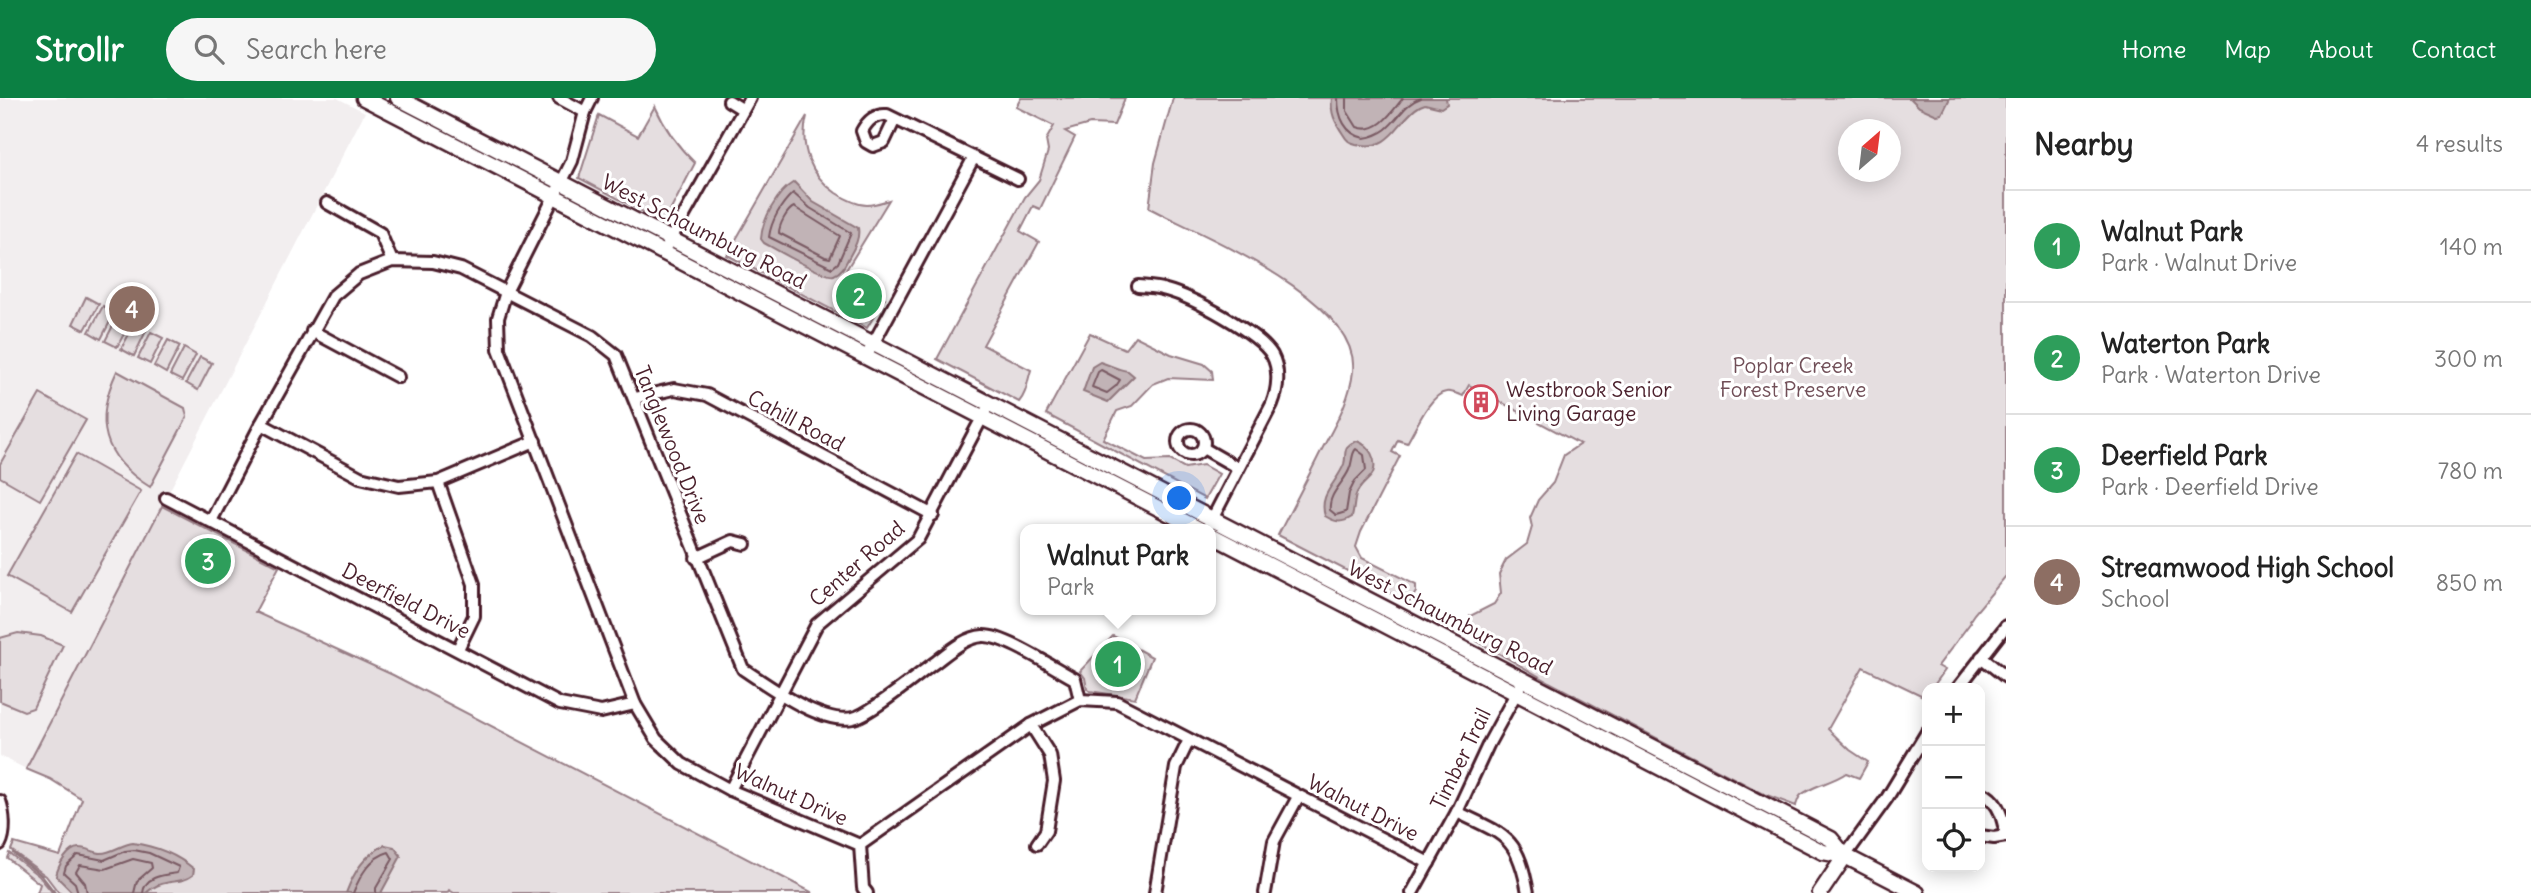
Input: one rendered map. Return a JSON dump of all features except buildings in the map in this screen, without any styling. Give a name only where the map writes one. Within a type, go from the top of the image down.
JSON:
[{"type":"main road","name":"West Schaumburg Road","points":[[364,98],[1189,524]]},
{"type":"main road","name":"West Schaumburg Road","points":[[398,98],[990,404],[1209,524]]},
{"type":"main road","name":"West Schaumburg Road","points":[[1216,527],[1523,679],[1831,839],[1845,856]]},
{"type":"main road","name":"West Schaumburg Road","points":[[1216,538],[1823,852],[1845,856]]},
{"type":"main road","points":[[1820,893],[1845,856],[1917,893]]},
{"type":"street","points":[[559,98],[585,111]]},
{"type":"street","name":"Walnut Drive","points":[[593,98],[585,111],[572,161],[506,292],[498,318],[499,349],[635,704],[656,739],[682,764],[730,790],[860,845],[1031,725],[1080,700],[1117,702],[1429,863]]},
{"type":"street","points":[[663,253],[750,98]]},
{"type":"street","points":[[729,101],[742,109]]},
{"type":"street","points":[[895,119],[1018,179]]},
{"type":"street","points":[[866,357],[973,159]]},
{"type":"street","points":[[327,203],[380,233],[391,261]]},
{"type":"street","name":"Tanglewood Drive","points":[[211,521],[261,424],[333,296],[359,274],[391,261],[433,262],[461,269],[592,335],[616,355],[743,669],[780,694],[828,717],[853,718],[874,707],[959,644],[984,636],[1007,641],[1074,679],[1080,700]]},
{"type":"street","points":[[1138,286],[1169,290],[1248,331],[1266,349],[1274,363],[1276,395],[1209,524]]},
{"type":"street","points":[[312,331],[398,377]]},
{"type":"street","points":[[1274,363],[1287,359]]},
{"type":"street","name":"Cahill Road","points":[[635,398],[674,389],[707,395],[933,515]]},
{"type":"street","name":"Center Road","points":[[730,790],[817,624],[918,540],[990,404]]},
{"type":"street","points":[[261,424],[360,477],[399,486],[438,482],[535,441]]},
{"type":"street","points":[[1203,448],[1238,468]]},
{"type":"street","points":[[438,482],[474,584],[474,616],[458,649]]},
{"type":"street","name":"Deerfield Drive","points":[[166,498],[560,704],[601,712],[635,704]]},
{"type":"street","points":[[696,558],[733,541],[744,544]]},
{"type":"street","points":[[1962,683],[2006,626]]},
{"type":"street","points":[[1981,657],[2006,677]]},
{"type":"street","name":"Timber Trail","points":[[1412,893],[1457,812],[1523,679]]},
{"type":"street","points":[[1031,725],[1050,755],[1055,781],[1046,831],[1037,844]]},
{"type":"street","points":[[1155,893],[1176,766],[1189,740]]},
{"type":"street","points":[[1845,856],[1887,797],[1922,740]]},
{"type":"street","points":[[1985,795],[1994,800],[2006,836],[1985,837]]},
{"type":"street","points":[[1265,893],[1273,841],[1298,797]]},
{"type":"street","points":[[0,801],[3,810],[3,839],[0,845]]},
{"type":"street","points":[[1457,812],[1502,833],[1518,852],[1528,893]]},
{"type":"street","points":[[860,845],[863,888],[867,893]]},
{"type":"shaded area","points":[[0,98],[337,98],[365,112],[26,769],[0,756]]},
{"type":"green space","points":[[1021,98],[1125,98],[1114,125],[1090,124],[1065,131],[1075,137],[1040,209],[1033,206],[1020,231],[1039,242],[983,345],[1031,370],[1019,402],[937,359],[1025,197],[1039,180],[1048,151],[1046,140],[1054,126],[1016,107]]},
{"type":"green space","name":"Poplar Creek Forest Preserve","points":[[1173,98],[2006,98],[2006,576],[1974,614],[1938,666],[1945,670],[1936,683],[1922,683],[1922,696],[1863,667],[1828,729],[1850,750],[1868,762],[1859,778],[1846,773],[1804,793],[1796,806],[1764,794],[1549,682],[1477,641],[1471,628],[1470,616],[1494,604],[1501,593],[1499,574],[1506,560],[1527,544],[1532,527],[1530,518],[1538,500],[1553,483],[1564,455],[1580,444],[1469,385],[1463,396],[1446,392],[1434,399],[1407,443],[1398,440],[1392,452],[1400,456],[1356,547],[1362,558],[1416,585],[1416,592],[1409,603],[1278,535],[1344,406],[1353,371],[1348,344],[1332,319],[1306,295],[1274,273],[1149,208],[1155,163]]},
{"type":"green space","points":[[655,106],[672,137],[695,163],[664,223],[579,178],[599,115],[638,136]]},
{"type":"green space","points":[[807,116],[804,139],[809,159],[819,178],[836,193],[859,204],[870,205],[889,200],[843,275],[885,298],[867,328],[727,255]]},
{"type":"green space","points":[[86,297],[99,304],[85,330],[73,324]]},
{"type":"green space","points":[[103,306],[115,312],[101,339],[89,332]]},
{"type":"green space","points":[[119,314],[131,321],[117,347],[105,341]]},
{"type":"green space","points":[[135,323],[147,329],[134,356],[121,349]]},
{"type":"green space","points":[[151,332],[163,338],[150,364],[138,358]]},
{"type":"green space","points":[[1090,333],[1125,349],[1135,336],[1171,354],[1204,364],[1212,371],[1213,380],[1168,378],[1153,384],[1132,406],[1117,411],[1103,439],[1146,461],[1170,460],[1185,468],[1203,465],[1219,474],[1205,499],[1046,414]]},
{"type":"green space","points":[[168,340],[180,346],[166,373],[154,366]]},
{"type":"green space","points":[[184,348],[196,355],[182,381],[170,375]]},
{"type":"green space","points":[[200,357],[212,363],[198,390],[186,383]]},
{"type":"green space","points":[[117,371],[185,408],[187,417],[150,487],[122,464],[107,437],[105,407]]},
{"type":"green space","points":[[40,394],[86,420],[40,500],[0,477],[0,464]]},
{"type":"green space","points":[[76,454],[141,491],[72,612],[7,576]]},
{"type":"green space","points":[[162,506],[279,567],[255,612],[393,675],[813,893],[454,893],[449,890],[447,893],[59,893],[46,876],[11,850],[14,843],[60,856],[82,799],[50,779],[26,769]]},
{"type":"green space","points":[[18,633],[41,636],[63,645],[33,708],[24,711],[0,701],[0,638]]},
{"type":"green space","points":[[1113,636],[1152,657],[1135,698],[1090,691],[1080,671]]},
{"type":"green space","points":[[9,853],[39,876],[53,893],[37,893],[40,884],[7,858]]},
{"type":"water","points":[[1332,98],[1446,98],[1447,104],[1441,108],[1425,104],[1420,106],[1386,139],[1378,144],[1368,145],[1348,141],[1334,117]]},
{"type":"water","points":[[1910,98],[1950,98],[1942,114],[1937,115],[1919,107]]},
{"type":"water","points":[[794,182],[813,202],[858,228],[854,247],[843,268],[834,275],[821,273],[800,263],[761,239],[764,223],[772,207],[782,192]]},
{"type":"water","points":[[1100,362],[1128,371],[1134,376],[1108,402],[1083,392],[1092,367]]},
{"type":"water","points":[[1357,441],[1371,454],[1373,473],[1357,492],[1352,517],[1345,521],[1335,521],[1325,516],[1324,501],[1344,464],[1347,447]]},
{"type":"water","points":[[133,843],[173,855],[194,869],[193,875],[160,885],[146,893],[73,893],[56,876],[64,858],[71,851],[83,848],[105,853]]},
{"type":"water","points":[[385,845],[394,847],[401,856],[381,893],[346,893],[361,865]]},
{"type":"waterway","points":[[13,853],[41,875],[55,893]]},
{"type":"place","name":"Waterton Park","points":[[859,296]]},
{"type":"place","name":"Streamwood High School","points":[[132,309]]},
{"type":"place","name":"Westbrook Senior Living Garage","points":[[1481,402]]},
{"type":"place","name":"Deerfield Park","points":[[208,561]]},
{"type":"place","name":"Walnut Park","points":[[1118,664]]}]
